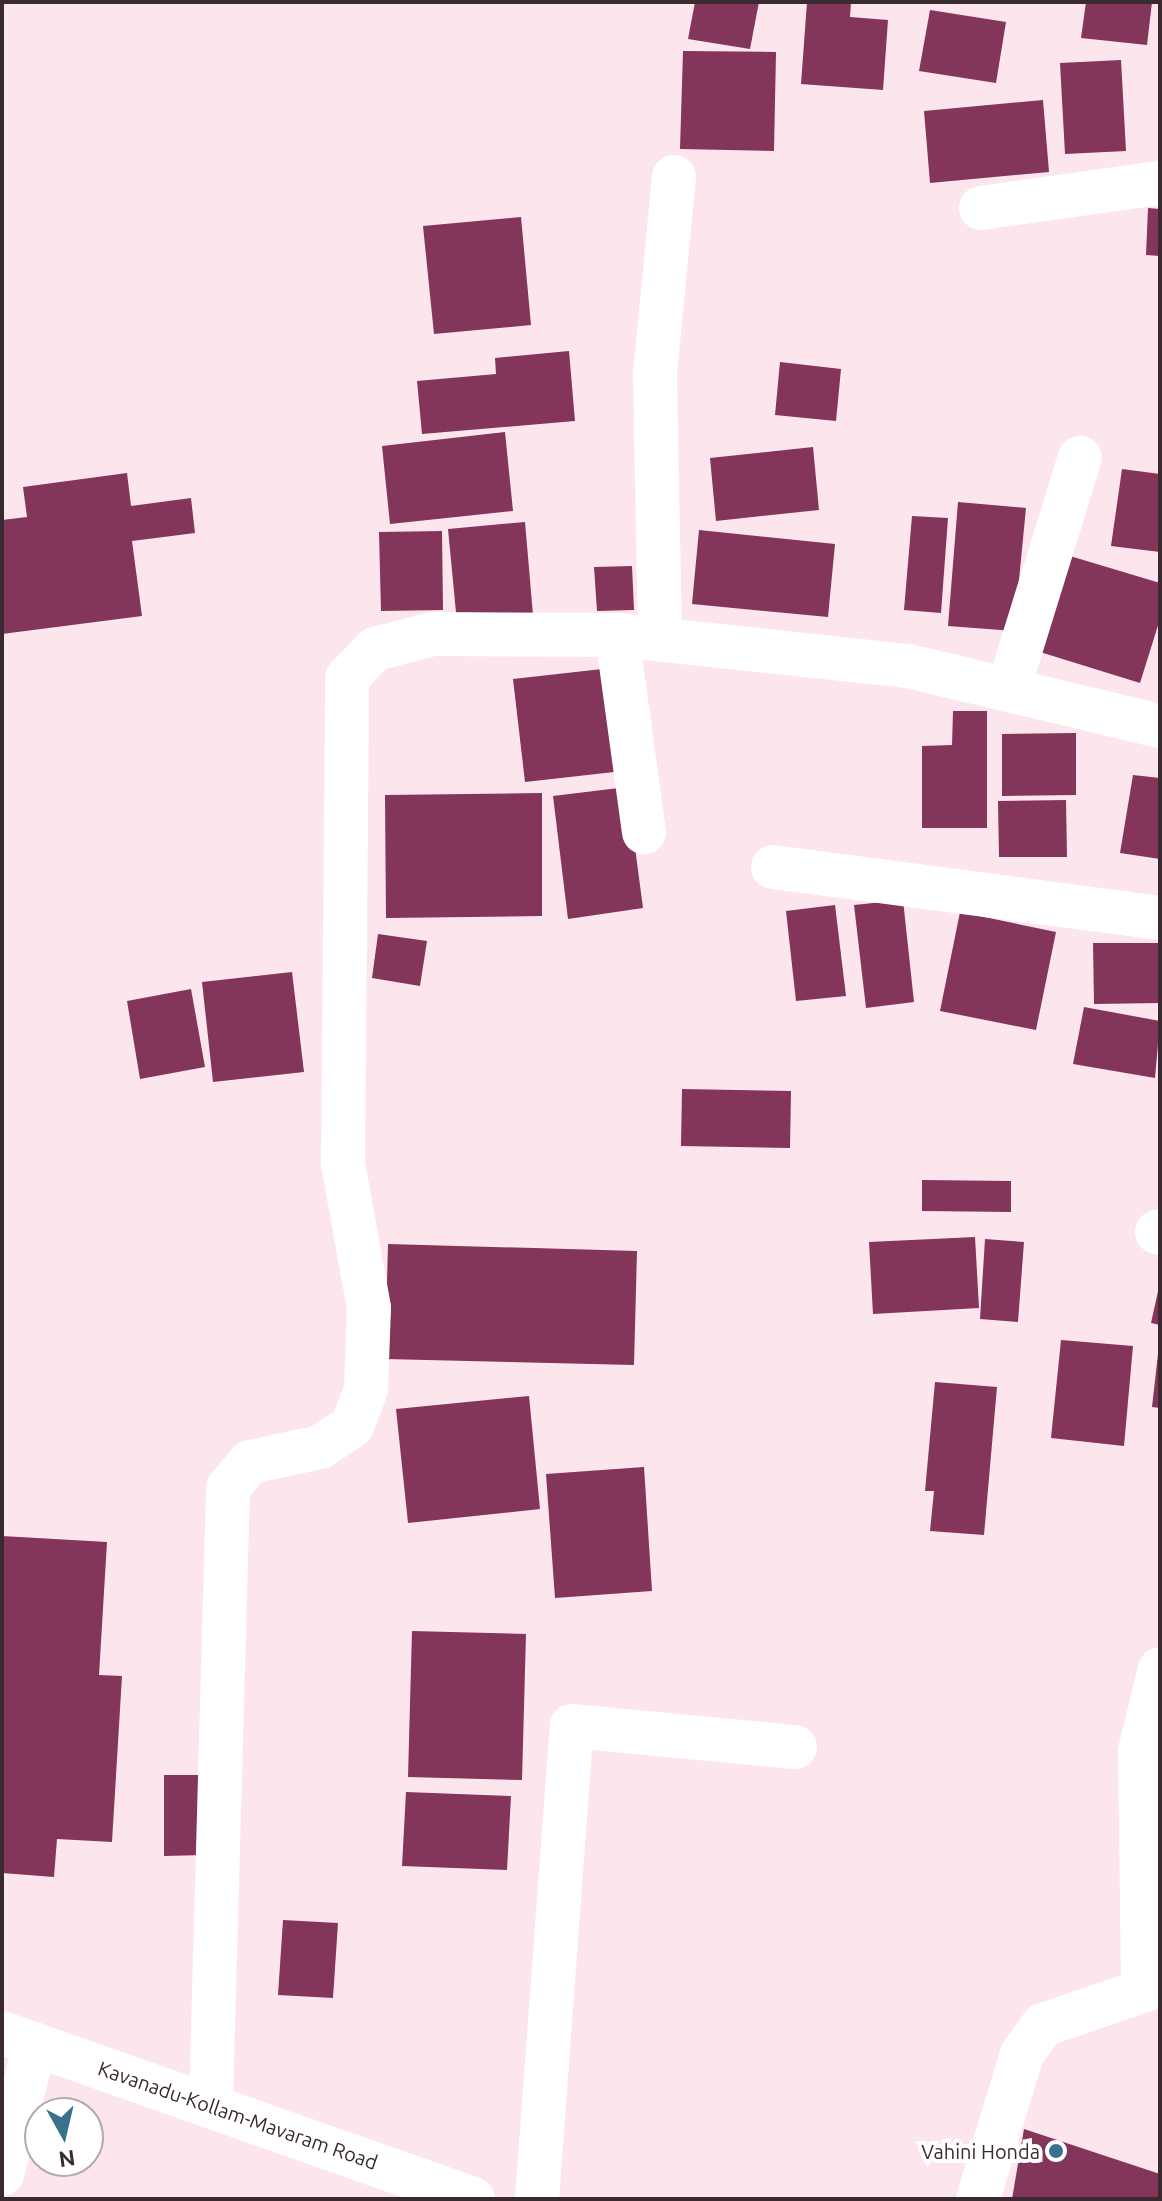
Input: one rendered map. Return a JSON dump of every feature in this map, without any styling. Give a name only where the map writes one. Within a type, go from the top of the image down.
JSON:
[{"type":"street","points":[[660,639],[655,374],[674,177]]},
{"type":"street","points":[[981,208],[1160,183]]},
{"type":"street","points":[[1008,690],[1080,458]]},
{"type":"street","points":[[211,2102],[228,1488],[250,1462],[320,1447],[352,1426],[366,1389],[369,1308],[343,1163],[347,678],[375,649],[433,634],[617,635],[908,666],[1160,726]]},
{"type":"street","points":[[617,635],[644,832]]},
{"type":"street","points":[[773,867],[1160,918]]},
{"type":"street","points":[[978,2199],[1022,2054],[1043,2025],[1152,1986],[1140,1751],[1160,1669]]},
{"type":"street","points":[[537,2199],[572,1726],[795,1747]]},
{"type":"street","points":[[2,2174],[18,2038]]},
{"type":"street","name":"Kavanadu-Kollam-Mavaram Road","points":[[18,2038],[211,2102],[473,2199]]},
{"type":"building","points":[[695,2],[759,2],[750,49],[688,39]]},
{"type":"building","points":[[807,2],[851,2],[850,17],[888,20],[883,90],[801,84]]},
{"type":"building","points":[[1086,2],[1152,2],[1147,45],[1081,38]]},
{"type":"building","points":[[930,10],[1006,22],[996,83],[919,71]]},
{"type":"building","points":[[683,51],[776,52],[774,151],[680,149]]},
{"type":"building","points":[[1121,60],[1126,151],[1065,154],[1060,63]]},
{"type":"building","points":[[1043,100],[1049,172],[930,183],[924,111]]},
{"type":"building","points":[[1148,208],[1160,209],[1160,256],[1146,255]]},
{"type":"building","points":[[521,217],[531,325],[434,334],[423,226]]},
{"type":"building","points":[[569,351],[575,421],[422,434],[417,381],[496,374],[495,358]]},
{"type":"building","points":[[780,362],[841,369],[836,421],[775,415]]},
{"type":"building","points":[[505,432],[513,511],[390,524],[382,446]]},
{"type":"building","points":[[813,447],[819,510],[716,521],[710,458]]},
{"type":"building","points":[[1122,469],[1160,474],[1160,552],[1111,546]]},
{"type":"building","points":[[127,473],[131,506],[191,498],[195,533],[132,541],[142,616],[2,634],[2,520],[27,517],[23,487]]},
{"type":"building","points":[[958,502],[1026,508],[1014,631],[948,626]]},
{"type":"building","points":[[912,516],[948,518],[941,613],[904,610]]},
{"type":"building","points":[[525,522],[533,615],[457,623],[448,529]]},
{"type":"building","points":[[699,530],[835,544],[828,617],[692,604]]},
{"type":"building","points":[[442,531],[443,610],[381,611],[379,532]]},
{"type":"building","points":[[1070,556],[1160,583],[1160,619],[1140,683],[1040,652]]},
{"type":"building","points":[[632,566],[634,610],[597,611],[594,567]]},
{"type":"building","points":[[611,668],[623,771],[525,782],[513,679]]},
{"type":"building","points":[[953,711],[987,711],[987,828],[922,828],[922,746],[952,745]]},
{"type":"building","points":[[1076,733],[1076,795],[1002,796],[1002,734]]},
{"type":"building","points":[[1133,775],[1160,778],[1160,859],[1120,853]]},
{"type":"building","points":[[627,787],[643,908],[568,919],[553,796]]},
{"type":"building","points":[[542,793],[542,916],[386,918],[385,795]]},
{"type":"building","points":[[1066,800],[1067,857],[999,857],[998,801]]},
{"type":"building","points":[[903,900],[914,1002],[866,1008],[854,905]]},
{"type":"building","points":[[835,905],[846,996],[796,1001],[786,911]]},
{"type":"building","points":[[960,912],[1056,932],[1036,1030],[940,1011]]},
{"type":"building","points":[[378,934],[427,941],[420,986],[372,978]]},
{"type":"building","points":[[1093,943],[1160,943],[1160,1003],[1094,1004]]},
{"type":"building","points":[[292,972],[304,1072],[213,1082],[202,982]]},
{"type":"building","points":[[191,989],[205,1067],[140,1079],[127,1001]]},
{"type":"building","points":[[1084,1007],[1160,1021],[1155,1078],[1073,1064]]},
{"type":"building","points":[[682,1089],[791,1091],[790,1148],[681,1146]]},
{"type":"building","points":[[922,1180],[1011,1181],[1011,1212],[922,1211]]},
{"type":"building","points":[[975,1237],[979,1308],[873,1314],[869,1242]]},
{"type":"building","points":[[985,1239],[1024,1242],[1018,1322],[980,1319]]},
{"type":"building","points":[[388,1244],[637,1251],[634,1365],[385,1359]]},
{"type":"building","points":[[1160,1287],[1160,1325],[1151,1323]]},
{"type":"building","points":[[1061,1340],[1133,1346],[1124,1446],[1051,1438]]},
{"type":"building","points":[[1160,1354],[1160,1408],[1152,1407]]},
{"type":"building","points":[[935,1382],[997,1387],[984,1535],[930,1531],[934,1491],[925,1491]]},
{"type":"building","points":[[529,1396],[540,1509],[408,1523],[396,1409]]},
{"type":"building","points":[[644,1467],[652,1591],[555,1598],[546,1474]]},
{"type":"building","points":[[2,1536],[107,1542],[99,1675],[122,1676],[112,1842],[57,1839],[54,1877],[2,1873]]},
{"type":"building","points":[[412,1631],[526,1634],[522,1780],[408,1777]]},
{"type":"building","points":[[164,1775],[205,1775],[206,1855],[164,1856]]},
{"type":"building","points":[[406,1792],[511,1796],[507,1870],[402,1866]]},
{"type":"building","points":[[283,1920],[338,1923],[333,1998],[278,1995]]},
{"type":"building","name":"Vahini Honda","points":[[1024,2129],[1160,2174],[1160,2199],[1012,2199]]},
{"type":"place","name":"Vahini Honda","points":[[1056,2151]]}]
